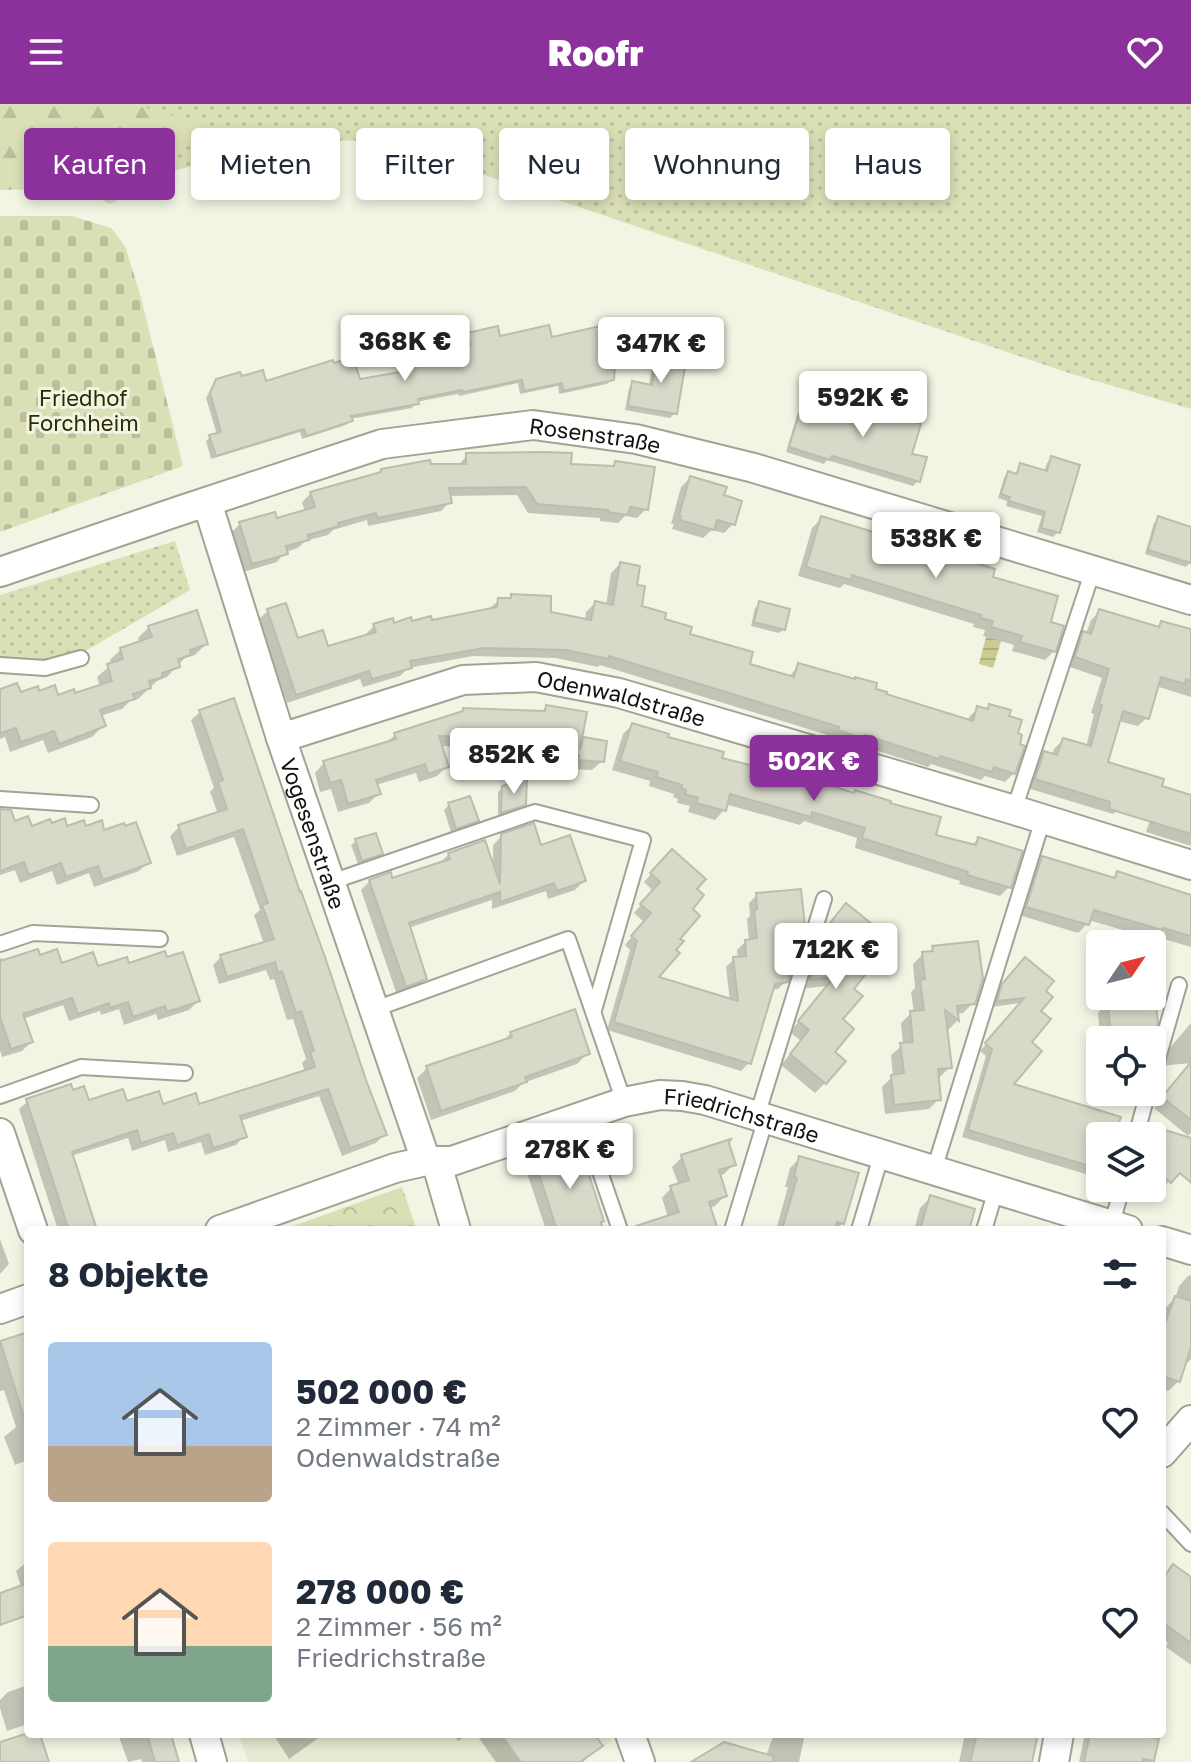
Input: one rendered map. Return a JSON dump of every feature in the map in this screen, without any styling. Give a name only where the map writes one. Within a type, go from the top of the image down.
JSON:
[{"type":"street","name":"Rosenstraße","points":[[0,572],[382,444],[533,425],[636,439],[754,468],[1191,600]]},
{"type":"street","name":"Vogesenstraße","points":[[207,502],[281,738],[455,1226]]},
{"type":"street","name":"Odenwaldstraße","points":[[281,738],[463,680],[536,677],[619,693],[1191,865]]},
{"type":"street","name":"Friedrichstraße","points":[[231,1226],[395,1168],[431,1161],[452,1161],[624,1102],[660,1095],[705,1100],[1110,1226]]},
{"type":"street","points":[[0,1133],[32,1226]]},
{"type":"street","points":[[1166,1242],[1191,1250]]},
{"type":"street","points":[[0,1309],[24,1300]]},
{"type":"street","points":[[1166,1448],[1191,1420]]},
{"type":"street","points":[[205,1738],[212,1762]]},
{"type":"street","points":[[1054,1762],[1058,1738]]},
{"type":"lane","points":[[1014,810],[1093,570]]},
{"type":"lane","points":[[0,665],[45,668],[81,658]]},
{"type":"lane","points":[[0,799],[91,805]]},
{"type":"lane","points":[[331,882],[535,812],[643,840],[594,1010]]},
{"type":"lane","points":[[934,1170],[1043,819]]},
{"type":"lane","points":[[733,1226],[824,899]]},
{"type":"lane","points":[[0,944],[33,933],[160,939]]},
{"type":"lane","points":[[375,1009],[568,939],[624,1102]]},
{"type":"lane","points":[[1166,1030],[1179,985]]},
{"type":"lane","points":[[0,1096],[81,1067],[185,1073]]},
{"type":"lane","points":[[581,1116],[619,1226]]},
{"type":"lane","points":[[860,1226],[882,1153]]},
{"type":"lane","points":[[985,1226],[996,1190]]},
{"type":"lane","points":[[1116,1226],[1120,1202]]},
{"type":"lane","points":[[1166,1517],[1191,1544]]},
{"type":"shaded area","points":[[986,637],[1001,641],[993,668],[979,664]]},
{"type":"shaded area","points":[[240,1738],[610,1738],[611,1741],[581,1762],[248,1762]]},
{"type":"green space","points":[[0,104],[132,104],[208,126],[191,128],[191,143],[175,147],[175,128],[24,128],[24,190],[0,190]]},
{"type":"green space","points":[[132,104],[1191,104],[1191,409],[1069,373],[558,200],[609,200],[609,128],[499,128],[499,180],[483,175],[483,128],[356,128],[356,141],[340,141],[340,128],[205,128],[208,127]]},
{"type":"green space","points":[[191,133],[191,166],[175,171],[175,139]]},
{"type":"green space","name":"Friedhof Forchheim","points":[[0,216],[72,216],[111,228],[125,246],[183,466],[0,532]]},
{"type":"green space","points":[[175,541],[190,590],[87,650],[56,663],[0,658],[0,595]]},
{"type":"green space","points":[[402,1187],[416,1226],[293,1226]]},
{"type":"building","points":[[618,322],[614,380],[563,391],[562,383],[524,391],[522,380],[462,390],[418,399],[419,404],[351,416],[353,421],[307,436],[304,429],[216,456],[209,435],[221,432],[210,393],[216,379],[240,372],[242,376],[263,370],[266,381],[333,360],[334,363],[353,357],[360,379],[400,372],[399,367],[455,356],[454,349],[470,345],[467,333],[498,326],[500,336],[549,325],[552,337]]},
{"type":"building","points":[[658,350],[687,355],[677,414],[628,406],[632,381],[652,385]]},
{"type":"building","points":[[883,400],[902,405],[899,417],[921,424],[912,454],[927,457],[920,482],[832,456],[830,460],[789,447],[801,408],[842,421],[847,405],[871,412],[874,402],[882,405]]},
{"type":"building","points":[[466,453],[572,453],[571,464],[614,466],[615,461],[655,467],[648,510],[630,507],[628,515],[608,510],[537,504],[526,487],[449,488],[452,503],[377,518],[376,513],[338,523],[339,526],[308,535],[309,540],[286,546],[288,554],[252,564],[239,522],[275,512],[277,518],[315,507],[310,492],[381,472],[381,469],[430,460],[431,464],[466,464]]},
{"type":"building","points":[[1051,456],[1080,465],[1060,533],[1041,528],[1045,512],[1009,501],[1010,497],[1001,494],[1008,471],[1017,474],[1020,463],[1047,471]]},
{"type":"building","points":[[690,476],[727,487],[724,495],[742,501],[735,525],[717,520],[714,530],[680,520]]},
{"type":"building","points":[[821,516],[995,569],[993,577],[1058,596],[1051,622],[1064,626],[1056,652],[1020,642],[1022,636],[991,627],[993,621],[981,618],[981,615],[852,575],[851,580],[806,567]]},
{"type":"building","points":[[1158,516],[1191,527],[1191,563],[1148,550]]},
{"type":"building","points":[[620,562],[640,566],[637,585],[645,586],[642,606],[666,613],[665,619],[692,627],[690,634],[753,652],[750,664],[794,677],[798,663],[855,677],[877,683],[876,689],[886,694],[973,721],[977,706],[988,709],[989,704],[1011,710],[1009,716],[1022,720],[1018,733],[1022,735],[1020,744],[1025,746],[1015,774],[994,767],[992,772],[940,756],[939,759],[865,735],[864,739],[838,730],[839,727],[609,656],[609,659],[566,650],[484,648],[410,661],[412,668],[372,679],[369,671],[296,695],[267,609],[286,603],[298,638],[323,630],[328,646],[376,632],[373,624],[393,618],[394,623],[411,617],[412,621],[431,616],[432,620],[497,607],[498,598],[511,598],[511,594],[551,596],[551,612],[591,620],[595,601],[613,605]]},
{"type":"building","points":[[759,601],[790,609],[785,630],[754,622]]},
{"type":"building","points":[[1099,609],[1159,627],[1161,621],[1191,629],[1191,681],[1186,679],[1185,684],[1161,677],[1149,719],[1123,711],[1108,762],[1164,779],[1162,786],[1191,795],[1191,834],[1109,809],[1110,802],[1035,779],[1044,751],[1057,755],[1063,738],[1091,746],[1109,669],[1075,657],[1083,631],[1091,634]]},
{"type":"building","points":[[197,610],[208,644],[190,650],[191,655],[178,659],[180,667],[149,681],[151,688],[133,694],[135,699],[100,710],[106,726],[59,744],[54,731],[21,742],[16,728],[0,733],[0,689],[17,683],[21,692],[38,686],[39,691],[55,685],[58,695],[112,681],[107,664],[123,659],[120,648],[152,637],[148,626]]},
{"type":"building","points":[[234,698],[387,1135],[350,1148],[328,1089],[240,1116],[247,1137],[213,1148],[209,1134],[177,1145],[173,1133],[141,1143],[137,1130],[72,1152],[96,1226],[68,1226],[26,1099],[71,1084],[73,1090],[84,1086],[89,1100],[123,1089],[127,1101],[159,1091],[163,1104],[196,1093],[199,1104],[315,1067],[310,1052],[314,1051],[301,1011],[296,1013],[282,971],[278,973],[275,962],[227,977],[220,955],[274,939],[262,905],[268,903],[243,829],[186,849],[178,825],[227,809],[218,782],[223,780],[199,710]]},
{"type":"building","points":[[546,705],[587,712],[580,749],[583,737],[607,741],[604,762],[578,760],[579,755],[561,752],[561,747],[517,739],[516,757],[492,756],[492,738],[439,736],[449,767],[428,774],[425,764],[376,780],[381,794],[348,804],[341,780],[330,783],[323,761],[396,739],[394,733],[463,711],[463,708],[545,711]]},
{"type":"building","points":[[632,723],[669,734],[668,737],[724,752],[722,758],[762,768],[763,764],[941,817],[936,835],[976,845],[978,837],[1023,851],[1011,888],[862,838],[865,828],[812,812],[811,817],[730,794],[726,811],[696,803],[698,798],[685,794],[682,785],[656,777],[658,772],[620,761]]},
{"type":"building","points":[[527,778],[526,805],[501,813],[502,786]]},
{"type":"building","points":[[470,796],[479,821],[456,829],[448,803]]},
{"type":"building","points":[[0,809],[11,810],[15,821],[28,816],[32,826],[50,819],[52,823],[65,818],[67,826],[84,820],[86,826],[102,820],[104,830],[136,822],[151,863],[103,880],[98,866],[66,877],[61,863],[29,875],[24,862],[0,871]]},
{"type":"building","points":[[534,823],[541,845],[570,835],[586,881],[557,891],[554,883],[500,902],[500,892],[409,923],[427,979],[406,987],[369,880],[391,872],[392,878],[450,859],[448,853],[485,840],[500,884],[501,834]]},
{"type":"building","points":[[376,833],[383,854],[362,861],[355,839]]},
{"type":"building","points":[[672,849],[706,879],[697,889],[704,895],[693,909],[700,916],[680,939],[684,941],[676,950],[680,953],[659,977],[738,1001],[733,957],[746,956],[745,940],[757,938],[756,893],[801,889],[805,926],[788,982],[775,984],[751,1064],[614,1022],[637,941],[631,936],[651,913],[640,904],[660,882],[650,873]]},
{"type":"building","points":[[1042,856],[1115,878],[1117,871],[1191,895],[1191,936],[1094,910],[1089,925],[1026,907]]},
{"type":"building","points":[[846,903],[883,933],[861,958],[880,956],[854,989],[863,996],[843,1019],[854,1029],[835,1052],[846,1061],[826,1084],[790,1054],[809,1030],[798,1021],[834,977],[810,980],[826,928]]},
{"type":"building","points":[[978,941],[983,979],[975,1004],[957,1006],[959,1021],[945,1010],[952,1068],[938,1069],[941,1100],[894,1105],[891,1075],[904,1073],[900,1043],[913,1042],[910,1011],[924,1010],[920,980],[925,979],[922,952],[933,951],[932,946]]},
{"type":"building","points":[[38,949],[40,955],[57,949],[62,963],[93,952],[98,966],[127,957],[129,963],[165,951],[167,957],[183,952],[200,1001],[167,1012],[165,1006],[133,1017],[128,1002],[110,1008],[109,1003],[78,1014],[72,998],[23,1014],[33,1042],[11,1049],[0,1017],[0,961]]},
{"type":"building","points":[[1025,957],[1054,981],[1046,991],[1053,997],[1041,1011],[1051,1019],[1032,1042],[1042,1051],[1014,1084],[1121,1117],[1119,1122],[1086,1122],[1086,1165],[968,1130],[992,1049],[985,1043],[1024,998],[997,1001],[1002,984]]},
{"type":"building","points":[[575,1009],[590,1054],[525,1077],[527,1082],[441,1111],[426,1066],[512,1037],[510,1032]]},
{"type":"building","points":[[1108,1010],[1157,1010],[1157,1026],[1110,1026]]},
{"type":"building","points":[[1191,1062],[1191,1120],[1166,1100],[1166,1092]]},
{"type":"building","points":[[1166,1130],[1191,1138],[1191,1183],[1180,1173],[1171,1183],[1166,1179]]},
{"type":"building","points":[[731,1139],[729,1143],[736,1165],[719,1170],[727,1196],[709,1202],[717,1226],[636,1226],[679,1212],[670,1186],[689,1180],[681,1155]]},
{"type":"building","points":[[580,1147],[604,1221],[601,1222],[602,1226],[556,1226],[535,1162],[547,1158],[546,1154],[564,1148],[565,1152]]},
{"type":"building","points":[[799,1156],[859,1173],[844,1224],[783,1226],[797,1178],[794,1177]]},
{"type":"building","points":[[930,1195],[975,1209],[970,1226],[921,1226]]},
{"type":"building","points":[[1175,1296],[1191,1301],[1191,1347],[1180,1382],[1166,1377],[1166,1321]]},
{"type":"building","points":[[24,1333],[24,1417],[0,1341]]},
{"type":"building","points":[[1173,1564],[1191,1577],[1191,1643],[1166,1625],[1166,1574]]},
{"type":"building","points":[[24,1584],[24,1616],[0,1625],[0,1593]]},
{"type":"building","points":[[24,1734],[24,1738],[41,1738],[49,1762],[0,1762],[0,1742]]},
{"type":"building","points":[[148,1738],[172,1738],[179,1762],[155,1762]]},
{"type":"building","points":[[504,1738],[597,1738],[603,1746],[580,1762],[521,1762]]},
{"type":"building","points":[[976,1738],[1037,1738],[1032,1762],[970,1762]]},
{"type":"building","points":[[1089,1738],[1159,1739],[1154,1761],[1084,1762]]},
{"type":"building","points":[[724,1742],[773,1756],[773,1762],[691,1762]]}]
